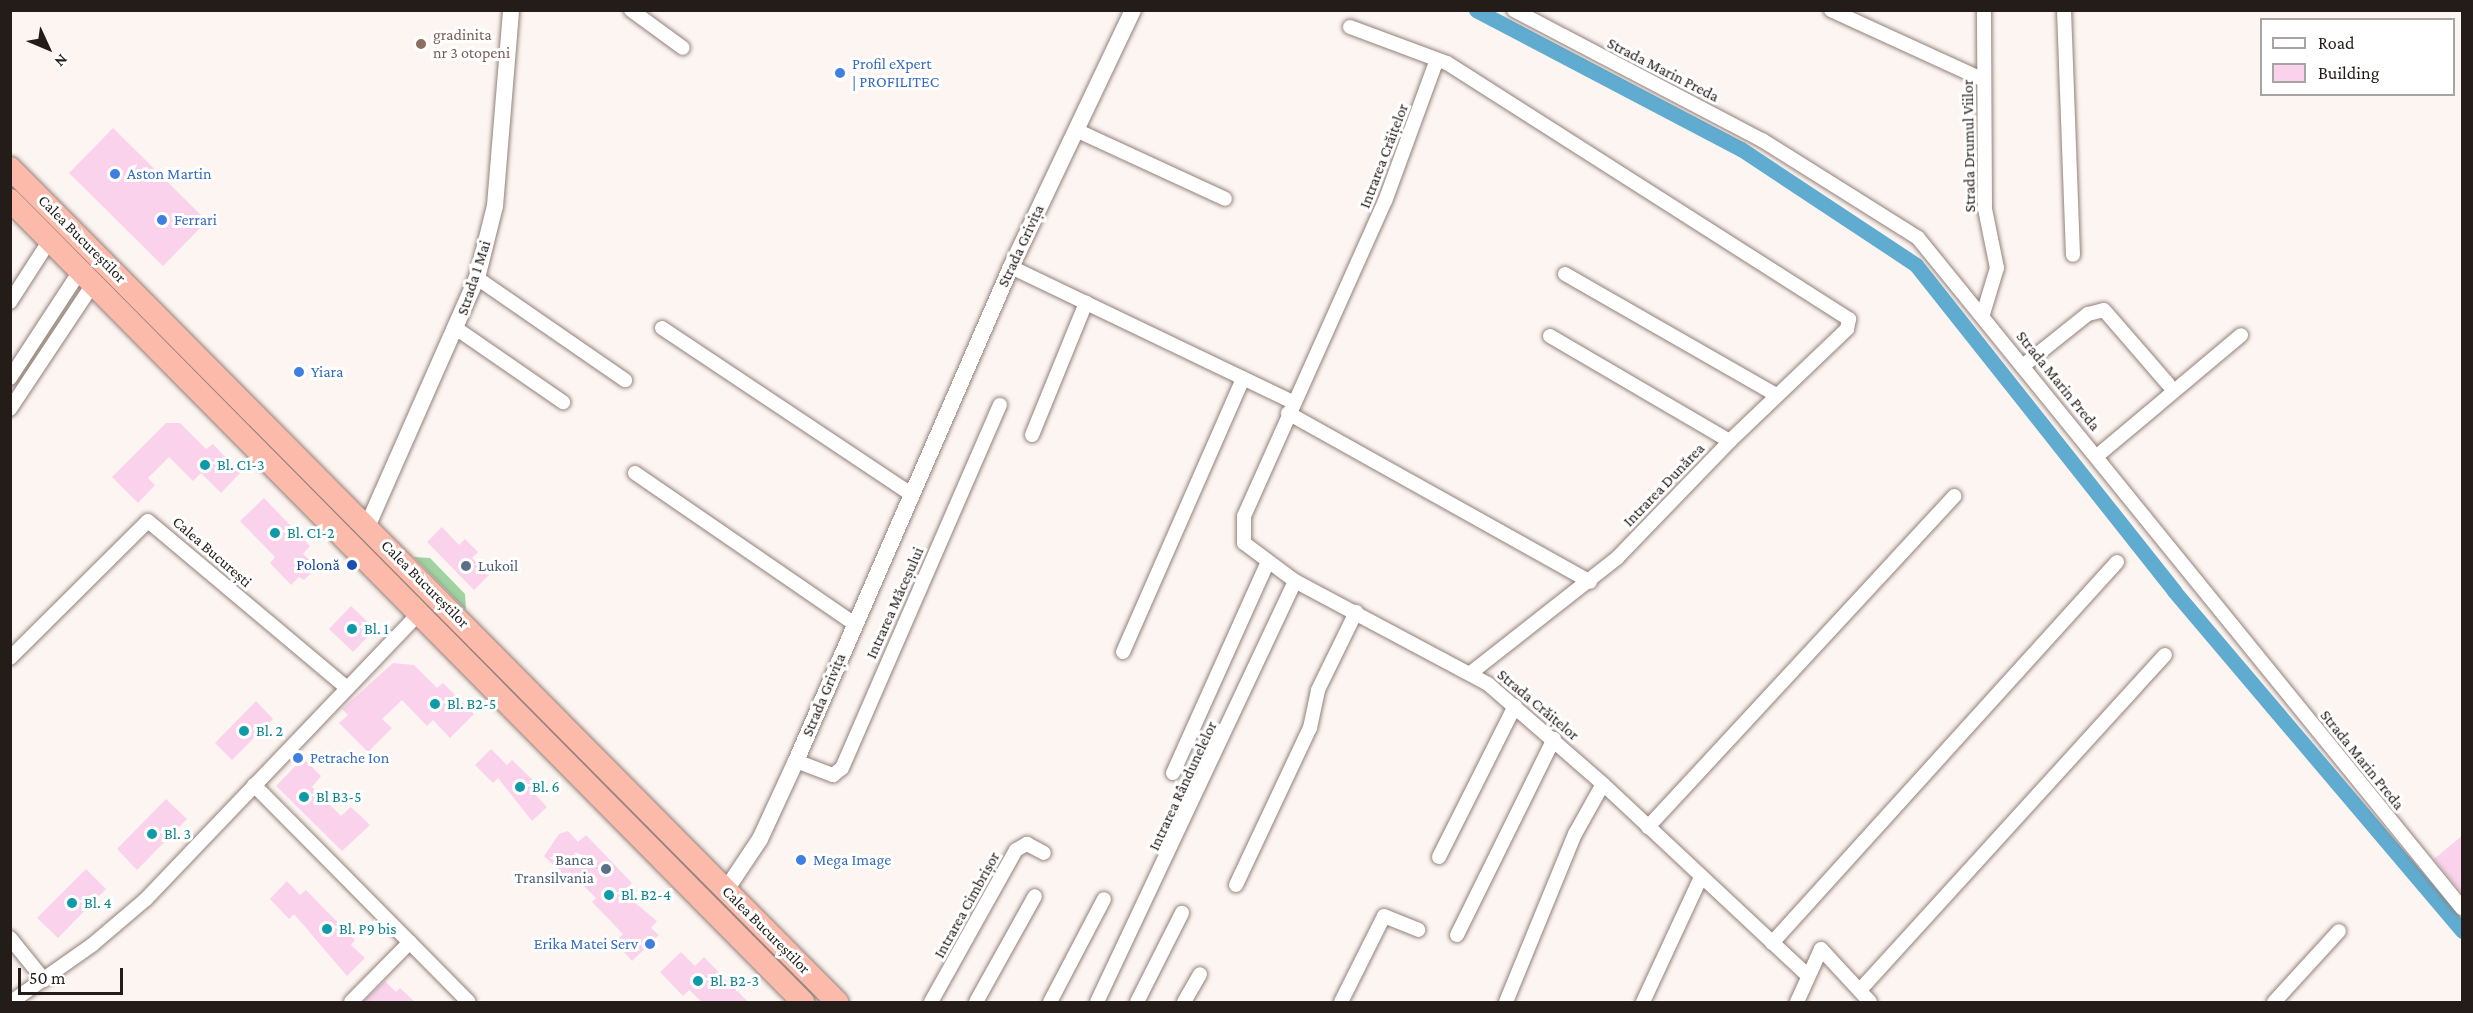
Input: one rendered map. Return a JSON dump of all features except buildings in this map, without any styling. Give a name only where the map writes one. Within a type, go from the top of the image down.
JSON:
[{"type":"highway","name":"Calea Bucureștilor","points":[[10,168],[837,1002]]},
{"type":"highway","name":"Calea Bucureștilor","points":[[10,200],[803,1002]]},
{"type":"street","name":"Strada 1 Mai","points":[[367,527],[457,329],[477,279],[495,206],[511,10]]},
{"type":"street","points":[[631,10],[683,48]]},
{"type":"street","name":"Strada Grivița","points":[[726,890],[760,839],[1011,267],[1133,10]]},
{"type":"street","points":[[1832,10],[1984,80]]},
{"type":"street","name":"Strada Drumul Viilor","points":[[1983,314],[1997,268],[1985,209],[1984,10]]},
{"type":"street","points":[[2064,10],[2073,255]]},
{"type":"street","name":"Strada Marin Preda","points":[[1519,12],[1762,140],[1903,226],[1932,252],[2463,908]]},
{"type":"street","points":[[1350,27],[1436,62]]},
{"type":"street","name":"Intrarea Dunărea","points":[[1436,62],[1447,63],[1849,319],[1847,329],[1776,395],[1590,582],[1472,672]]},
{"type":"street","name":"Intrarea Crăițelor","points":[[1290,408],[1385,201],[1436,62]]},
{"type":"street","points":[[1076,130],[1225,199]]},
{"type":"street","points":[[10,302],[50,240]]},
{"type":"street","points":[[1011,267],[1243,378],[1290,408],[1590,582]]},
{"type":"street","points":[[1565,274],[1776,395]]},
{"type":"street","points":[[10,378],[87,277]]},
{"type":"street","points":[[10,409],[87,277]]},
{"type":"street","points":[[477,279],[625,380]]},
{"type":"street","points":[[1032,435],[1086,303]]},
{"type":"street","points":[[2024,365],[2088,314],[2104,310],[2168,384]]},
{"type":"street","points":[[662,328],[911,494]]},
{"type":"street","points":[[457,329],[563,402]]},
{"type":"street","points":[[2097,456],[2241,335]]},
{"type":"street","points":[[1550,336],[1730,441]]},
{"type":"street","points":[[1123,652],[1243,378]]},
{"type":"street","name":"Intrarea Măceșului","points":[[796,761],[833,775],[842,768],[1000,405]]},
{"type":"street","name":"Strada Crăițelor","points":[[1290,408],[1241,531],[1244,543],[1266,564],[1294,581],[1472,672],[1554,739],[1807,975]]},
{"type":"street","points":[[635,473],[855,624]]},
{"type":"street","points":[[1648,827],[1954,496]]},
{"type":"street","name":"Calea București","points":[[10,658],[148,521],[347,688]]},
{"type":"street","points":[[1772,943],[2117,562]]},
{"type":"street","points":[[1173,773],[1266,564]]},
{"type":"street","name":"Intrarea Rândunelelor","points":[[1097,1002],[1294,581]]},
{"type":"street","points":[[1236,885],[1310,728],[1315,698],[1356,612]]},
{"type":"street","points":[[11,1002],[44,980],[129,915],[419,613]]},
{"type":"street","points":[[1860,990],[2165,655]]},
{"type":"street","points":[[1439,857],[1515,705]]},
{"type":"street","points":[[1457,935],[1554,739]]},
{"type":"street","points":[[1506,1002],[1575,834],[1603,784]]},
{"type":"street","points":[[254,786],[469,1002]]},
{"type":"street","name":"Intrarea Cimbrișor","points":[[931,1002],[1016,850],[1027,844],[1044,853]]},
{"type":"street","points":[[1643,1002],[1701,877]]},
{"type":"street","points":[[976,1002],[1035,896]]},
{"type":"street","points":[[1050,1002],[1104,899]]},
{"type":"street","points":[[1137,1002],[1182,913]]},
{"type":"street","points":[[1341,1002],[1384,916],[1418,930]]},
{"type":"street","points":[[2274,1002],[2339,931]]},
{"type":"street","points":[[10,938],[44,980]]},
{"type":"street","points":[[351,1002],[410,942]]},
{"type":"street","points":[[1797,1002],[1816,952],[1825,949],[1870,1002]]},
{"type":"street","points":[[1184,1002],[1200,974]]},
{"type":"green space","points":[[414,557],[430,558],[465,594],[466,610]]},
{"type":"waterway","points":[[1476,10],[1741,149],[1916,265],[2174,591],[2462,931]]},
{"type":"place","name":"gradinita nr 3 otopeni","points":[[421,44]]},
{"type":"place","name":"Profil eXpert | PROFILITEC","points":[[840,73]]},
{"type":"place","name":"Aston Martin","points":[[115,174]]},
{"type":"place","name":"Ferrari","points":[[162,220]]},
{"type":"place","name":"Yiara","points":[[299,372]]},
{"type":"place","name":"Bl. C1-3","points":[[205,465]]},
{"type":"place","name":"Bl. C1-2","points":[[275,533]]},
{"type":"place","name":"Polonă","points":[[352,565]]},
{"type":"place","name":"Lukoil","points":[[466,566]]},
{"type":"place","name":"Bl. 1","points":[[352,629]]},
{"type":"place","name":"Bl. B2-5","points":[[435,704]]},
{"type":"place","name":"Bl. 2","points":[[244,731]]},
{"type":"place","name":"Petrache Ion","points":[[298,758]]},
{"type":"place","name":"Bl. 6","points":[[520,787]]},
{"type":"place","name":"Bl B3-5","points":[[304,797]]},
{"type":"place","name":"Bl. 3","points":[[152,834]]},
{"type":"place","name":"Mega Image","points":[[801,860]]},
{"type":"place","name":"Banca Transilvania","points":[[606,869]]},
{"type":"place","name":"Bl. B2-4","points":[[609,895]]},
{"type":"place","name":"Bl. 4","points":[[72,903]]},
{"type":"place","name":"Bl. P9 bis","points":[[327,929]]},
{"type":"place","name":"Erika Matei Serv","points":[[650,944]]},
{"type":"place","name":"Bl. B2-3","points":[[698,981]]}]
